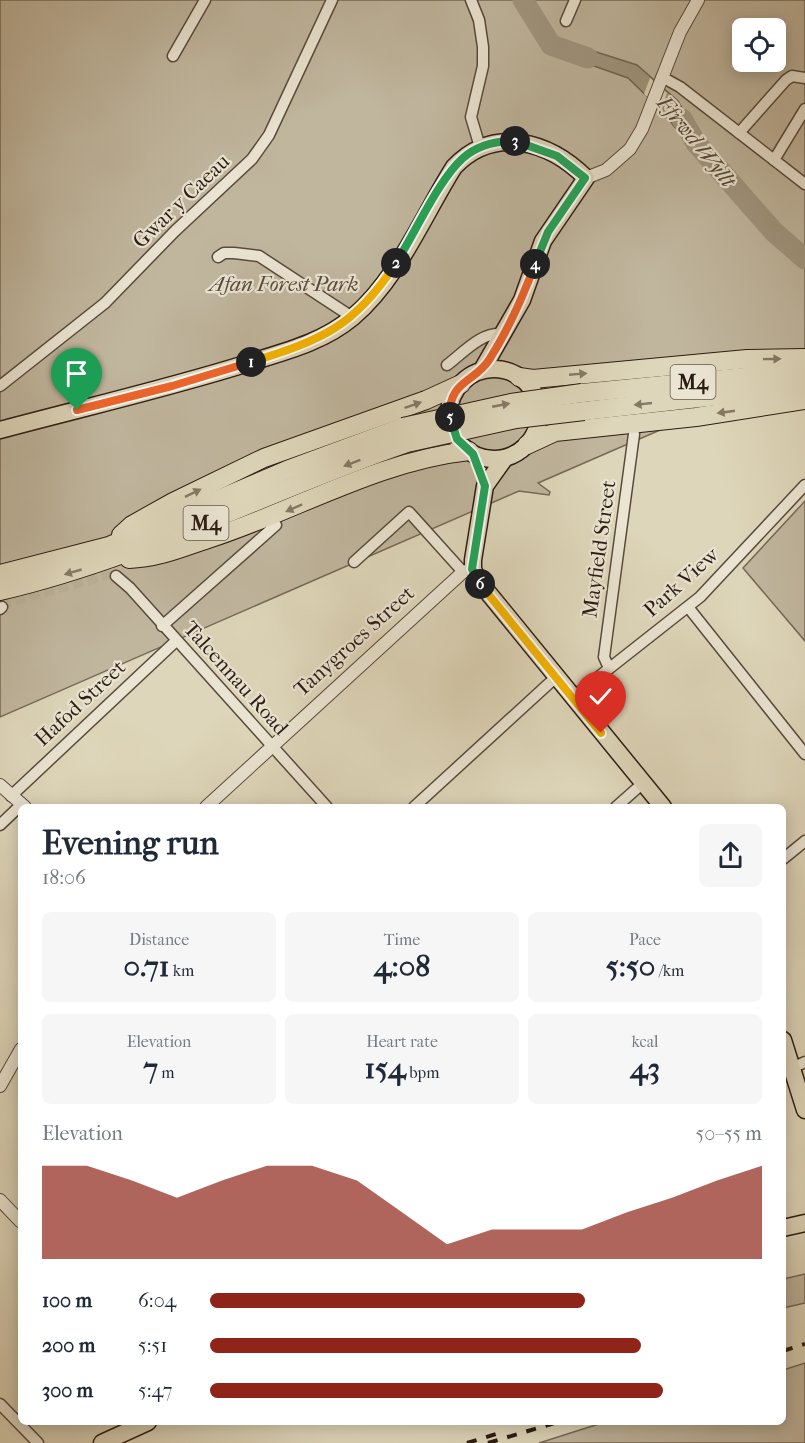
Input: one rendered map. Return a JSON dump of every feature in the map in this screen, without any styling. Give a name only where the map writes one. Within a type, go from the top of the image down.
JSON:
[{"type":"highway","points":[[514,374],[533,379],[747,360],[805,358]]},
{"type":"highway","name":"M4","points":[[583,402],[805,371]]},
{"type":"highway","points":[[112,561],[132,525],[264,458],[426,400],[461,384]]},
{"type":"highway","name":"M4","points":[[1,602],[112,561],[287,470],[511,403],[583,402],[805,386]]},
{"type":"highway","points":[[527,445],[555,432],[696,417],[805,400]]},
{"type":"highway","points":[[112,561],[154,558],[284,513],[381,472],[426,458],[471,452]]},
{"type":"highway","name":"M4","points":[[0,574],[112,561]]},
{"type":"main road","points":[[0,430],[172,386],[312,342],[352,317],[386,279],[454,167],[480,147],[503,141],[515,141],[557,156],[585,178],[543,241],[522,300],[502,337],[482,370],[461,384],[451,402],[449,415],[457,439],[471,452],[489,459],[505,458]]},
{"type":"main road","points":[[502,337],[514,374],[535,396],[539,411],[538,425],[527,445],[505,458],[485,486],[468,570],[660,804]]},
{"type":"main road","points":[[482,370],[514,374]]},
{"type":"main road","points":[[471,452],[485,486]]},
{"type":"main road","points":[[786,1048],[805,1110]]},
{"type":"main road","points":[[786,1227],[805,1223]]},
{"type":"main road","points":[[102,1443],[141,1425]]},
{"type":"street","points":[[173,56],[205,0]]},
{"type":"street","name":"Gwar y Caeau","points":[[0,386],[105,303],[175,231],[252,159],[269,135],[332,0]]},
{"type":"street","points":[[471,0],[478,20],[483,48],[483,66],[471,117],[480,147]]},
{"type":"street","points":[[566,21],[575,0]]},
{"type":"street","points":[[585,178],[606,170],[630,149],[642,129],[680,32],[698,0]]},
{"type":"street","points":[[739,133],[786,80],[792,76],[805,78]]},
{"type":"street","points":[[661,81],[739,133],[805,184]]},
{"type":"street","points":[[774,160],[805,109]]},
{"type":"street","points":[[218,257],[224,253],[259,256],[352,317]]},
{"type":"street","points":[[447,365],[484,337],[495,333],[502,337]]},
{"type":"street","name":"Mayfield Street","points":[[609,668],[603,657],[634,434]]},
{"type":"street","name":"Park View","points":[[573,697],[688,608],[805,485]]},
{"type":"street","points":[[354,562],[409,512],[468,570]]},
{"type":"street","points":[[162,626],[276,525]]},
{"type":"street","name":"Talcennau Road","points":[[112,561],[130,588],[162,626],[324,804]]},
{"type":"street","name":"Tanygroes Street","points":[[209,804],[468,570]]},
{"type":"street","points":[[688,608],[805,754]]},
{"type":"street","name":"Hafod Street","points":[[11,796],[176,641]]},
{"type":"street","points":[[417,804],[556,677]]},
{"type":"street","points":[[619,804],[643,783]]},
{"type":"street","points":[[0,784],[21,804]]},
{"type":"street","points":[[0,825],[18,810]]},
{"type":"street","points":[[786,857],[805,841]]},
{"type":"street","points":[[0,1086],[18,1054]]},
{"type":"street","points":[[0,1200],[18,1219]]},
{"type":"street","points":[[0,1404],[18,1422]]},
{"type":"street","points":[[20,1425],[38,1443]]},
{"type":"green space","name":"Afan Forest Park","points":[[0,0],[805,0],[805,367],[538,483],[550,492],[549,495],[519,491],[0,717]]},
{"type":"green space","points":[[805,501],[805,641],[743,568]]},
{"type":"green space","points":[[805,1274],[805,1303],[786,1307],[786,1278]]},
{"type":"green space","points":[[805,1363],[805,1443],[539,1443],[596,1425],[786,1425],[786,1369]]},
{"type":"water","points":[[565,42],[637,65],[678,101],[700,140],[690,146],[661,110],[628,78],[560,54]]},
{"type":"pier","points":[[650,78],[667,93],[661,110],[644,94]]},
{"type":"waterway","name":"Ffrwd Wyllt","points":[[523,0],[551,45],[588,58]]},
{"type":"waterway","name":"Ffrwd Wyllt","points":[[682,119],[696,143],[774,232],[805,259]]},
{"type":"tunnel","points":[[2,607],[9,602],[107,575],[116,576]]},
{"type":"railway","points":[[786,1350],[805,1344]]},
{"type":"railway","points":[[488,1443],[548,1425]]},
{"type":"railway","points":[[467,1443],[496,1434]]},
{"type":"route","points":[[77,410],[196,380],[312,342],[332,332],[352,317],[386,279],[454,167],[464,157],[480,147],[503,141],[515,141],[557,156],[574,167],[585,178],[543,241],[522,300],[501,340],[482,370],[473,374],[456,390],[449,415],[451,427],[457,439],[473,454],[485,486],[472,569],[477,579],[601,733]]}]
